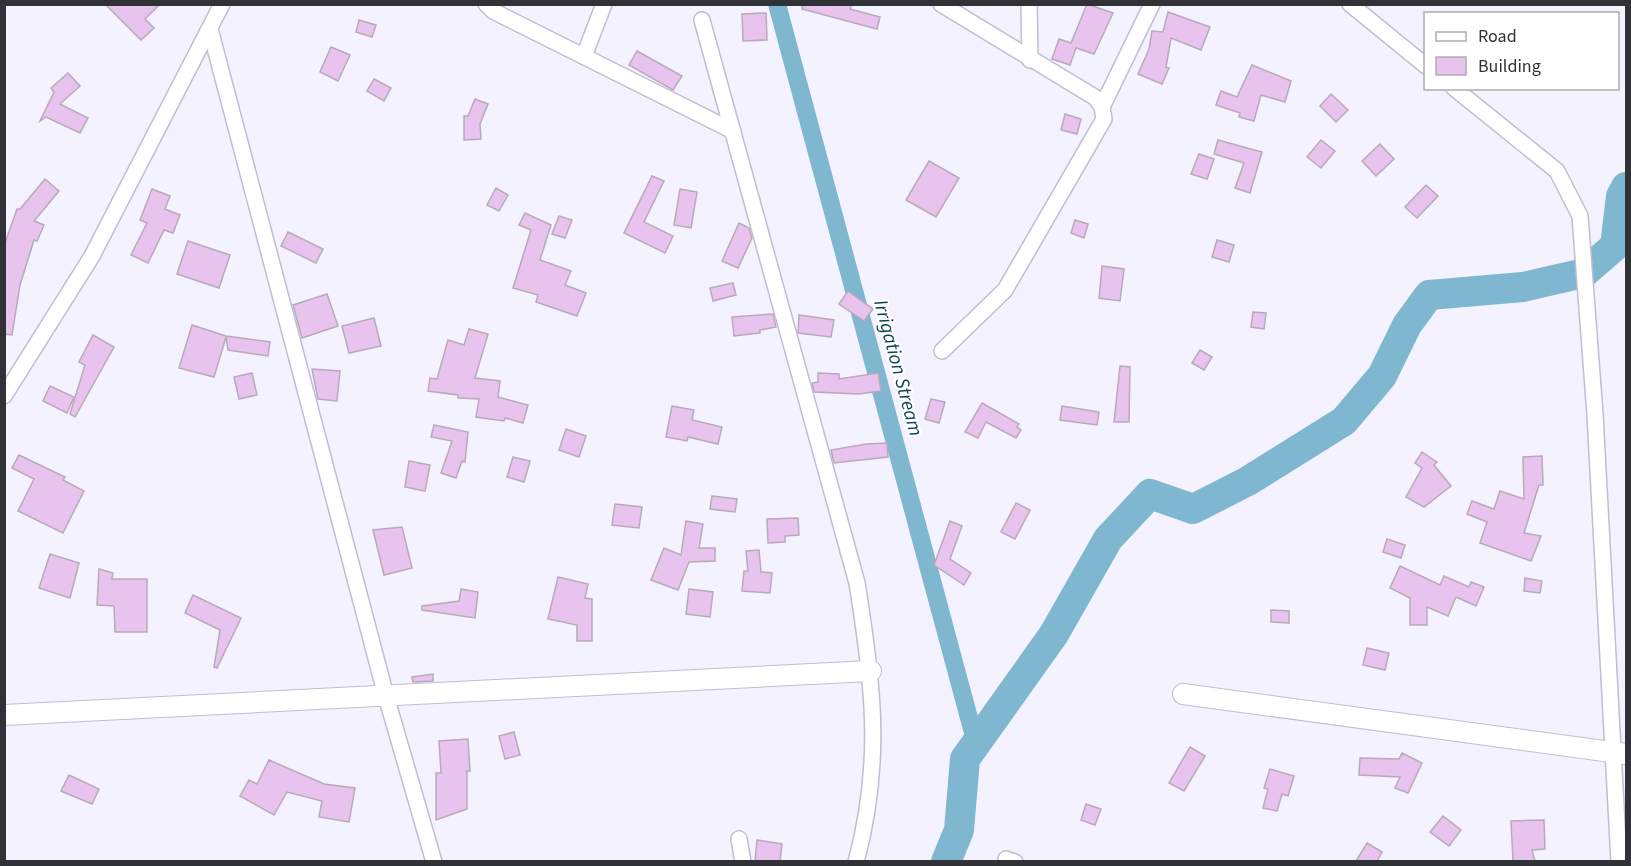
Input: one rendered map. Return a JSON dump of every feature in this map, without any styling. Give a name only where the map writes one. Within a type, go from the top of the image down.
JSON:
[{"type":"street","points":[[4,396],[92,256],[222,4]]},
{"type":"street","points":[[486,4],[494,11],[733,131]]},
{"type":"street","points":[[584,56],[604,4]]},
{"type":"street","points":[[941,4],[1096,98],[1102,107],[1104,119],[1005,290],[942,351]]},
{"type":"street","points":[[1029,4],[1030,60]]},
{"type":"street","points":[[1102,107],[1152,4]]},
{"type":"street","points":[[1350,4],[1424,65]]},
{"type":"street","points":[[702,20],[856,583],[871,671],[875,741],[867,823],[856,861]]},
{"type":"street","points":[[210,29],[386,696],[434,861]]},
{"type":"street","points":[[1456,90],[1557,171],[1580,216],[1620,753],[1619,861]]},
{"type":"street","points":[[4,715],[871,671]]},
{"type":"street","points":[[1183,694],[1620,753]]},
{"type":"street","points":[[739,839],[742,861]]},
{"type":"building","points":[[105,4],[160,4],[145,19],[154,28],[141,40]]},
{"type":"building","points":[[802,4],[852,4],[850,9],[880,17],[877,29],[802,9]]},
{"type":"building","points":[[1087,4],[1113,13],[1094,54],[1076,48],[1070,65],[1052,59],[1059,39],[1071,43]]},
{"type":"building","points":[[1168,12],[1210,27],[1201,50],[1171,38],[1166,67],[1169,68],[1162,84],[1138,74],[1149,49],[1152,31],[1163,32]]},
{"type":"building","points":[[766,13],[767,40],[743,41],[742,14]]},
{"type":"building","points":[[359,20],[376,25],[372,37],[356,32]]},
{"type":"building","points":[[331,47],[350,55],[338,81],[320,72]]},
{"type":"building","points":[[637,51],[682,76],[673,90],[629,65]]},
{"type":"building","points":[[1252,65],[1291,81],[1285,102],[1261,95],[1254,121],[1239,117],[1240,113],[1216,105],[1221,91],[1237,97]]},
{"type":"building","points":[[68,73],[80,86],[60,104],[88,118],[80,133],[46,117],[40,121],[54,92],[51,88]]},
{"type":"building","points":[[374,79],[391,88],[384,101],[367,91]]},
{"type":"building","points":[[1331,94],[1348,110],[1336,122],[1320,106]]},
{"type":"building","points":[[475,99],[488,104],[480,124],[481,139],[464,140],[464,116],[468,116]]},
{"type":"building","points":[[1065,114],[1081,119],[1077,134],[1061,130]]},
{"type":"building","points":[[1218,140],[1262,152],[1250,193],[1235,188],[1244,163],[1214,154]]},
{"type":"building","points":[[1321,140],[1335,151],[1321,168],[1307,157]]},
{"type":"building","points":[[1380,144],[1394,159],[1376,176],[1362,161]]},
{"type":"building","points":[[1199,154],[1214,159],[1207,179],[1191,174]]},
{"type":"building","points":[[929,161],[959,178],[936,217],[906,200]]},
{"type":"building","points":[[652,176],[664,181],[644,222],[673,236],[665,253],[624,233]]},
{"type":"building","points":[[45,179],[59,191],[34,221],[44,225],[37,241],[34,240],[20,285],[12,335],[4,334],[4,246],[17,209],[20,209]]},
{"type":"building","points":[[1426,185],[1438,196],[1417,218],[1405,207]]},
{"type":"building","points":[[496,188],[508,195],[499,211],[487,205]]},
{"type":"building","points":[[152,189],[170,196],[165,209],[180,215],[173,233],[164,230],[148,263],[131,255],[147,223],[140,220]]},
{"type":"building","points":[[680,189],[697,192],[691,228],[674,225]]},
{"type":"building","points":[[525,213],[551,225],[540,260],[571,271],[565,285],[586,293],[577,316],[536,302],[538,295],[513,288],[531,230],[519,225]]},
{"type":"building","points":[[559,216],[572,220],[565,238],[552,234]]},
{"type":"building","points":[[1075,220],[1088,224],[1084,238],[1071,233]]},
{"type":"building","points":[[739,223],[749,228],[752,238],[738,268],[722,261]]},
{"type":"building","points":[[288,232],[323,249],[316,263],[281,246]]},
{"type":"building","points":[[1217,240],[1234,245],[1229,262],[1212,257]]},
{"type":"building","points":[[188,241],[230,255],[219,288],[177,274]]},
{"type":"building","points":[[1102,266],[1124,269],[1120,301],[1099,298]]},
{"type":"building","points":[[733,283],[736,295],[713,301],[710,288]]},
{"type":"building","points":[[848,291],[873,309],[864,321],[839,304]]},
{"type":"building","points":[[327,294],[338,326],[302,338],[293,305]]},
{"type":"building","points":[[1253,312],[1266,313],[1264,329],[1251,327]]},
{"type":"building","points":[[773,314],[776,327],[760,330],[760,333],[734,336],[732,317]]},
{"type":"building","points":[[799,315],[834,320],[831,337],[798,333]]},
{"type":"building","points":[[374,318],[381,346],[349,353],[342,326]]},
{"type":"building","points":[[192,325],[226,336],[270,342],[268,356],[228,350],[226,337],[214,377],[179,368]]},
{"type":"building","points":[[469,329],[488,334],[475,378],[500,381],[498,397],[528,405],[523,423],[505,418],[504,421],[476,417],[479,399],[458,398],[458,395],[428,391],[430,378],[437,379],[448,340],[464,345]]},
{"type":"building","points":[[93,335],[114,347],[75,417],[70,414],[85,365],[79,362]]},
{"type":"building","points":[[1200,350],[1212,357],[1204,370],[1192,363]]},
{"type":"building","points":[[1120,366],[1130,367],[1129,422],[1114,422]]},
{"type":"building","points":[[312,369],[340,371],[337,401],[318,399]]},
{"type":"building","points":[[252,373],[257,395],[239,399],[234,377]]},
{"type":"building","points":[[818,373],[839,374],[839,379],[878,373],[881,391],[858,394],[814,392],[812,383],[818,382]]},
{"type":"building","points":[[50,386],[74,397],[67,413],[43,401]]},
{"type":"building","points":[[931,399],[945,402],[939,423],[925,419]]},
{"type":"building","points":[[982,403],[1019,424],[1017,427],[1021,430],[1016,438],[986,422],[978,438],[965,432]]},
{"type":"building","points":[[672,406],[694,410],[692,420],[722,427],[718,444],[688,437],[687,441],[666,437]]},
{"type":"building","points":[[1062,406],[1099,412],[1097,425],[1060,420]]},
{"type":"building","points":[[434,425],[468,432],[465,462],[462,461],[456,478],[441,473],[452,441],[431,437]]},
{"type":"building","points":[[566,429],[586,436],[579,457],[559,450]]},
{"type":"building","points":[[887,443],[888,457],[834,463],[831,450]]},
{"type":"building","points":[[1422,452],[1437,462],[1434,465],[1451,486],[1424,507],[1406,497],[1422,468],[1415,463]]},
{"type":"building","points":[[19,455],[65,477],[63,480],[84,491],[63,533],[18,511],[34,479],[12,468]]},
{"type":"building","points":[[1542,456],[1543,485],[1539,485],[1524,533],[1541,536],[1531,561],[1480,543],[1487,522],[1467,514],[1472,501],[1494,509],[1500,491],[1524,499],[1523,457]]},
{"type":"building","points":[[513,457],[530,461],[524,482],[507,477]]},
{"type":"building","points":[[409,461],[430,465],[425,491],[405,487]]},
{"type":"building","points":[[712,496],[737,499],[735,512],[710,509]]},
{"type":"building","points":[[1016,503],[1030,510],[1015,539],[1001,532]]},
{"type":"building","points":[[615,504],[642,507],[639,528],[612,525]]},
{"type":"building","points":[[798,518],[799,535],[785,536],[785,542],[768,543],[767,519]]},
{"type":"building","points":[[686,521],[703,524],[699,548],[715,548],[715,561],[689,562],[678,590],[651,580],[664,548],[681,555]]},
{"type":"building","points":[[950,521],[962,526],[950,559],[971,573],[964,585],[934,565]]},
{"type":"building","points":[[402,527],[412,568],[384,575],[373,530]]},
{"type":"building","points":[[1387,539],[1405,545],[1401,558],[1383,552]]},
{"type":"building","points":[[759,550],[761,572],[772,573],[770,593],[742,591],[744,571],[748,571],[746,551]]},
{"type":"building","points":[[50,554],[79,563],[70,598],[39,588]]},
{"type":"building","points":[[1400,566],[1440,585],[1444,576],[1469,587],[1471,582],[1484,587],[1476,606],[1456,597],[1448,616],[1427,607],[1427,625],[1410,625],[1410,598],[1390,588]]},
{"type":"building","points":[[99,569],[113,573],[112,579],[147,579],[147,632],[115,632],[114,606],[97,605]]},
{"type":"building","points":[[558,577],[588,584],[585,598],[592,599],[592,641],[577,641],[577,625],[548,619]]},
{"type":"building","points":[[1525,578],[1542,581],[1540,593],[1524,591]]},
{"type":"building","points":[[461,589],[478,592],[475,618],[422,610],[422,606],[459,601]]},
{"type":"building","points":[[689,589],[713,592],[710,617],[686,614]]},
{"type":"building","points":[[193,595],[241,618],[217,668],[214,667],[220,630],[185,613]]},
{"type":"building","points":[[1271,610],[1289,611],[1289,623],[1271,622]]},
{"type":"building","points":[[1367,648],[1389,653],[1385,670],[1363,665]]},
{"type":"building","points":[[433,674],[433,681],[413,682],[412,677]]},
{"type":"building","points":[[514,732],[520,755],[505,759],[499,736]]},
{"type":"building","points":[[468,739],[470,771],[467,771],[467,809],[436,820],[436,773],[441,773],[439,741]]},
{"type":"building","points":[[1190,747],[1205,756],[1184,791],[1169,783]]},
{"type":"building","points":[[1402,753],[1422,763],[1408,793],[1395,788],[1400,777],[1359,775],[1360,758],[1399,759]]},
{"type":"building","points":[[269,760],[324,784],[355,788],[349,822],[319,817],[322,801],[287,792],[274,815],[240,796],[249,780],[257,784]]},
{"type":"building","points":[[1270,769],[1294,776],[1288,796],[1282,794],[1277,811],[1263,808],[1268,789],[1264,788]]},
{"type":"building","points":[[69,775],[99,789],[92,804],[61,791]]},
{"type":"building","points":[[1086,804],[1101,809],[1095,825],[1081,820]]},
{"type":"building","points":[[1443,816],[1461,830],[1449,846],[1430,832]]},
{"type":"building","points":[[1544,820],[1545,849],[1532,850],[1535,861],[1513,861],[1511,821]]},
{"type":"building","points":[[757,840],[782,844],[780,861],[755,861]]},
{"type":"building","points":[[1367,843],[1382,852],[1377,861],[1356,861]]},
{"type":"waterway","name":"Irrigation Stream","points":[[777,4],[976,744]]},
{"type":"waterway","points":[[946,862],[959,830],[965,759],[1054,634],[1108,539],[1150,494],[1193,509],[1248,481],[1344,421],[1382,376],[1407,325],[1429,295],[1523,287],[1584,273],[1615,246],[1621,196],[1626,187]]}]
